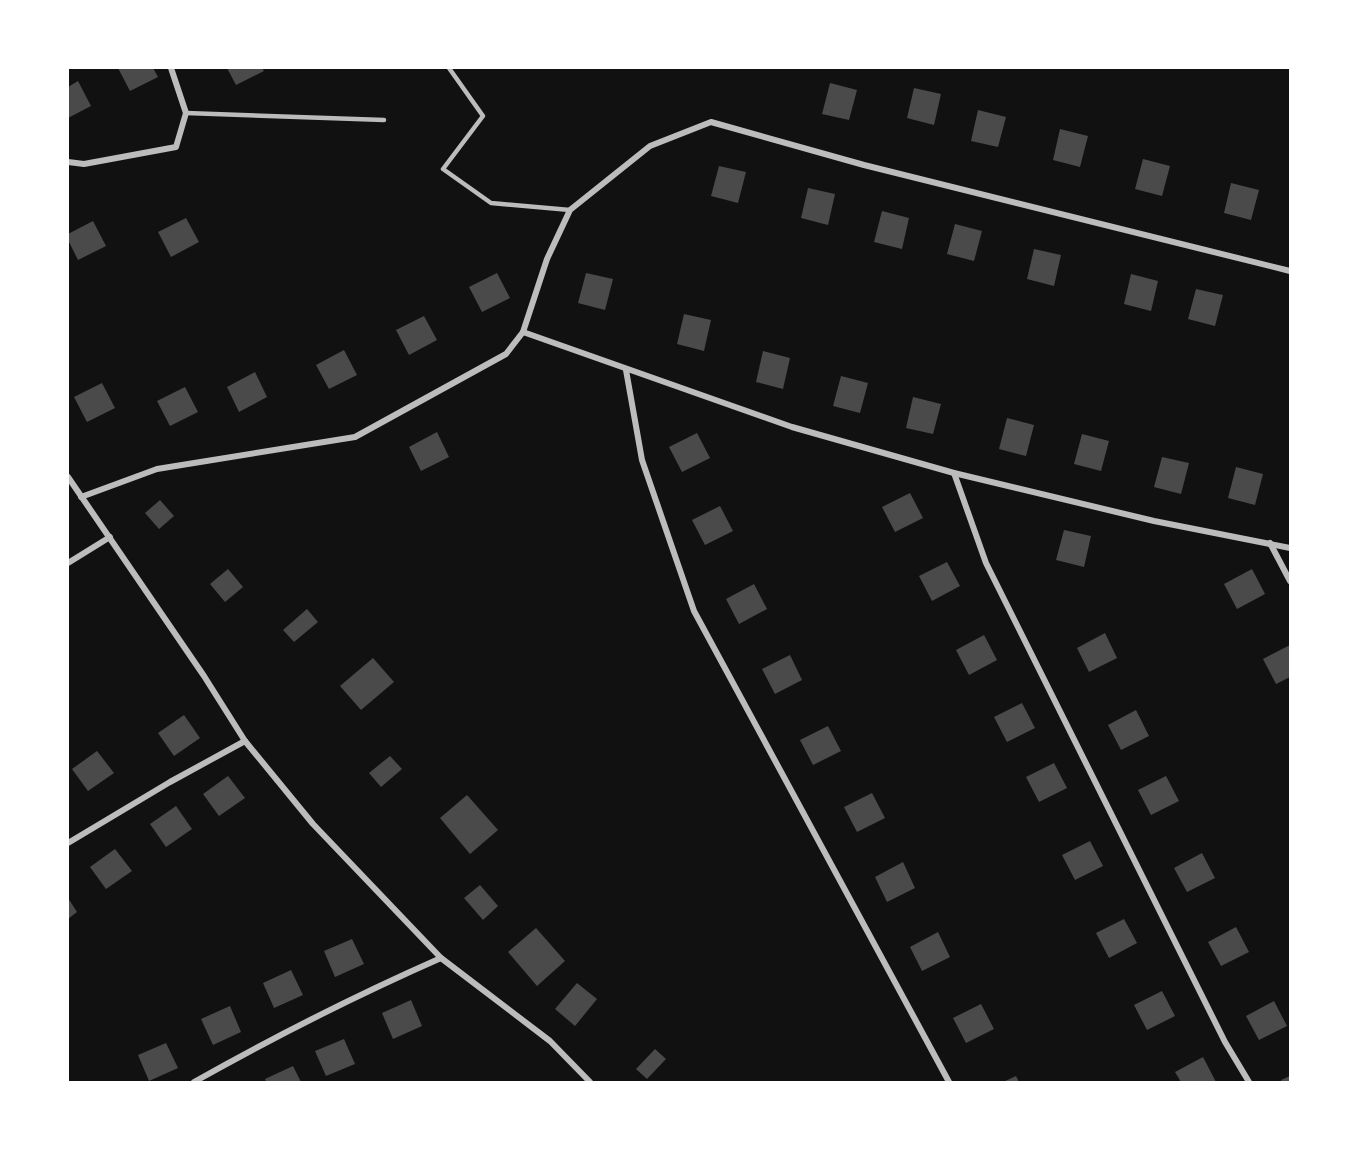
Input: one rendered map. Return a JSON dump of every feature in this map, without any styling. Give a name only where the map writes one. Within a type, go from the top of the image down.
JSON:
[{"type":"street","points":[[68,162],[84,164],[176,147],[186,113],[171,68]]},
{"type":"street","points":[[81,497],[157,469],[355,437],[506,354],[523,332],[547,259],[570,210],[650,146],[711,123],[887,171],[1290,271]]},
{"type":"street","points":[[523,332],[792,427],[954,473],[1154,521],[1290,548]]},
{"type":"street","points":[[626,369],[642,460],[694,611],[949,1083]]},
{"type":"street","points":[[954,473],[986,563],[1225,1042],[1249,1083]]},
{"type":"street","points":[[68,477],[204,676],[245,741],[313,824],[441,958],[550,1041],[590,1083]]},
{"type":"street","points":[[68,562],[110,537]]},
{"type":"street","points":[[1270,543],[1290,581]]},
{"type":"street","points":[[68,843],[170,782],[245,741]]},
{"type":"street","points":[[194,1083],[249,1051],[392,979],[441,958]]},
{"type":"lane","points":[[450,68],[483,116],[443,169],[490,203],[570,210]]},
{"type":"lane","points":[[186,113],[384,120]]},
{"type":"building","points":[[118,68],[153,68],[158,77],[130,91]]},
{"type":"building","points":[[227,68],[262,68],[264,71],[236,85]]},
{"type":"building","points":[[78,81],[91,106],[68,118],[68,87]]},
{"type":"building","points":[[830,83],[857,90],[849,120],[822,114]]},
{"type":"building","points":[[914,88],[941,94],[934,125],[907,118]]},
{"type":"building","points":[[978,110],[1006,117],[998,147],[971,141]]},
{"type":"building","points":[[1060,129],[1088,136],[1080,167],[1053,160]]},
{"type":"building","points":[[1143,159],[1170,166],[1162,196],[1135,189]]},
{"type":"building","points":[[719,166],[746,172],[738,203],[711,196]]},
{"type":"building","points":[[1231,183],[1259,190],[1251,220],[1224,213]]},
{"type":"building","points":[[808,188],[835,194],[828,225],[801,218]]},
{"type":"building","points":[[882,211],[909,218],[902,249],[874,242]]},
{"type":"building","points":[[186,218],[199,242],[171,257],[158,232]]},
{"type":"building","points":[[93,221],[106,246],[78,260],[68,240],[68,234]]},
{"type":"building","points":[[955,224],[982,231],[974,261],[947,254]]},
{"type":"building","points":[[1034,249],[1061,255],[1054,286],[1027,279]]},
{"type":"building","points":[[497,273],[510,298],[482,312],[469,287]]},
{"type":"building","points":[[586,273],[613,279],[605,310],[578,303]]},
{"type":"building","points":[[1131,274],[1158,281],[1151,311],[1124,304]]},
{"type":"building","points":[[1196,289],[1223,295],[1215,326],[1188,319]]},
{"type":"building","points":[[684,314],[711,320],[704,351],[677,344]]},
{"type":"building","points":[[424,316],[437,340],[409,355],[396,330]]},
{"type":"building","points":[[344,350],[357,375],[329,389],[316,365]]},
{"type":"building","points":[[763,351],[790,358],[783,389],[756,382]]},
{"type":"building","points":[[255,372],[267,397],[239,412],[227,387]]},
{"type":"building","points":[[841,376],[868,383],[860,413],[833,406]]},
{"type":"building","points":[[102,383],[115,408],[87,422],[74,397]]},
{"type":"building","points":[[185,387],[198,412],[170,426],[157,401]]},
{"type":"building","points":[[913,397],[941,404],[933,434],[906,428]]},
{"type":"building","points":[[1007,418],[1034,425],[1026,456],[999,449]]},
{"type":"building","points":[[437,432],[449,457],[421,471],[409,447]]},
{"type":"building","points":[[697,433],[710,458],[682,472],[669,447]]},
{"type":"building","points":[[1082,434],[1109,441],[1101,471],[1074,464]]},
{"type":"building","points":[[1162,457],[1189,463],[1181,494],[1154,487]]},
{"type":"building","points":[[1236,467],[1263,474],[1255,505],[1228,498]]},
{"type":"building","points":[[910,493],[923,518],[895,532],[882,507]]},
{"type":"building","points":[[160,500],[174,516],[159,529],[145,513]]},
{"type":"building","points":[[720,506],[733,531],[705,545],[692,520]]},
{"type":"building","points":[[1064,530],[1091,536],[1084,567],[1056,560]]},
{"type":"building","points":[[947,562],[960,586],[932,601],[919,576]]},
{"type":"building","points":[[228,569],[243,587],[225,602],[210,584]]},
{"type":"building","points":[[1252,569],[1265,594],[1237,609],[1224,584]]},
{"type":"building","points":[[754,584],[767,609],[739,624],[726,599]]},
{"type":"building","points":[[307,609],[318,622],[294,642],[283,630]]},
{"type":"building","points":[[1105,633],[1117,658],[1089,672],[1077,648]]},
{"type":"building","points":[[984,635],[997,660],[969,675],[956,650]]},
{"type":"building","points":[[1290,645],[1290,677],[1276,684],[1263,659]]},
{"type":"building","points":[[790,655],[802,680],[775,694],[762,669]]},
{"type":"building","points":[[373,658],[394,682],[361,710],[340,686]]},
{"type":"building","points":[[1022,703],[1035,728],[1007,742],[994,717]]},
{"type":"building","points":[[1136,710],[1149,736],[1121,750],[1108,725]]},
{"type":"building","points":[[184,715],[200,738],[174,756],[158,733]]},
{"type":"building","points":[[828,726],[841,751],[813,765],[800,740]]},
{"type":"building","points":[[97,751],[114,773],[88,791],[72,769]]},
{"type":"building","points":[[390,756],[402,769],[381,787],[369,773]]},
{"type":"building","points":[[1054,763],[1067,788],[1039,802],[1026,777]]},
{"type":"building","points":[[228,776],[245,798],[219,816],[203,794]]},
{"type":"building","points":[[1166,776],[1179,801],[1151,815],[1138,790]]},
{"type":"building","points":[[872,793],[885,818],[857,832],[844,807]]},
{"type":"building","points":[[467,795],[498,830],[470,854],[440,818]]},
{"type":"building","points":[[176,806],[192,829],[166,847],[150,824]]},
{"type":"building","points":[[1090,841],[1103,866],[1075,880],[1062,855]]},
{"type":"building","points":[[115,849],[132,871],[106,889],[90,867]]},
{"type":"building","points":[[1202,853],[1215,878],[1187,892],[1174,868]]},
{"type":"building","points":[[903,862],[915,888],[887,902],[875,877]]},
{"type":"building","points":[[480,885],[498,906],[483,920],[464,898]]},
{"type":"building","points":[[68,898],[77,912],[68,919]]},
{"type":"building","points":[[1124,919],[1137,943],[1109,958],[1096,933]]},
{"type":"building","points":[[1236,927],[1249,952],[1221,966],[1208,942]]},
{"type":"building","points":[[536,928],[565,961],[537,986],[508,952]]},
{"type":"building","points":[[938,932],[950,957],[922,971],[910,947]]},
{"type":"building","points":[[352,939],[364,964],[335,977],[324,951]]},
{"type":"building","points":[[291,970],[303,995],[274,1008],[263,983]]},
{"type":"building","points":[[577,983],[597,999],[575,1026],[555,1009]]},
{"type":"building","points":[[1162,991],[1175,1016],[1147,1030],[1134,1005]]},
{"type":"building","points":[[411,1000],[422,1026],[393,1039],[382,1013]]},
{"type":"building","points":[[1274,1001],[1287,1026],[1259,1040],[1246,1016]]},
{"type":"building","points":[[981,1004],[994,1029],[966,1043],[953,1018]]},
{"type":"building","points":[[230,1006],[241,1032],[213,1045],[201,1019]]},
{"type":"building","points":[[344,1039],[355,1064],[326,1076],[315,1051]]},
{"type":"building","points":[[166,1043],[178,1068],[149,1081],[138,1055]]},
{"type":"building","points":[[655,1049],[666,1059],[647,1079],[636,1069]]},
{"type":"building","points":[[1203,1057],[1216,1082],[1181,1082],[1175,1072]]},
{"type":"building","points":[[293,1066],[301,1082],[266,1082],[265,1079]]},
{"type":"building","points":[[1016,1076],[1019,1082],[1003,1082]]},
{"type":"building","points":[[1290,1076],[1290,1082],[1282,1082],[1281,1080]]}]
